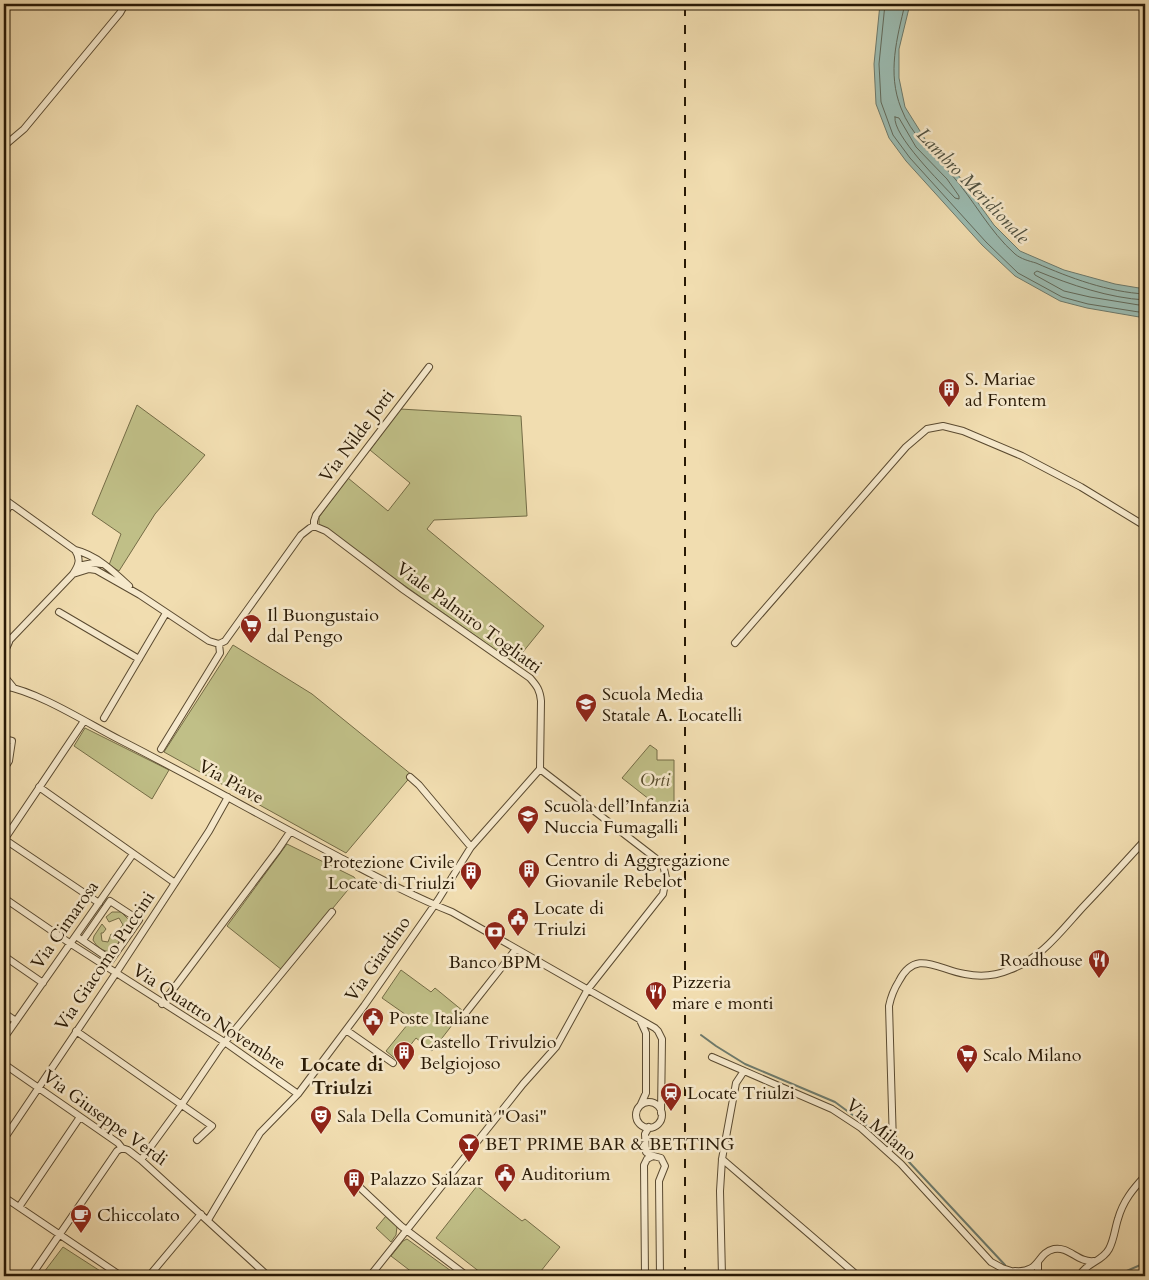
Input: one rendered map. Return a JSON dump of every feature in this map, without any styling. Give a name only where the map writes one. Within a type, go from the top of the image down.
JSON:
[{"type":"street","points":[[4,146],[24,129],[120,13],[125,4]]},
{"type":"street","name":"Via Nilde Jotti","points":[[314,526],[316,515],[428,366]]},
{"type":"street","points":[[735,642],[906,446],[928,429],[943,426],[963,431],[1022,456],[1081,487],[1145,526]]},
{"type":"street","points":[[4,499],[75,550],[86,553],[104,564],[140,595]]},
{"type":"street","points":[[4,514],[11,504]]},
{"type":"street","points":[[73,574],[89,569],[96,570],[140,595],[209,641],[219,644],[225,641],[301,536],[314,526]]},
{"type":"street","name":"Viale Palmiro Togliatti","points":[[314,526],[326,531],[404,590],[530,678],[538,686],[541,692],[540,769]]},
{"type":"street","points":[[4,653],[6,642],[73,574],[78,566],[78,555],[75,550]]},
{"type":"street","points":[[78,566],[93,563],[104,564]]},
{"type":"street","points":[[59,612],[139,659]]},
{"type":"street","points":[[104,718],[166,613]]},
{"type":"street","points":[[161,749],[220,653],[219,644]]},
{"type":"street","points":[[4,676],[7,684]]},
{"type":"street","name":"Via Piave","points":[[7,684],[48,702],[290,832],[434,905],[452,912],[640,1019],[658,1031],[662,1039],[661,1113]]},
{"type":"street","points":[[76,936],[111,960],[139,920],[110,901],[101,900],[4,839],[84,721]]},
{"type":"street","points":[[4,739],[12,741],[10,761],[4,770]]},
{"type":"street","points":[[370,1276],[523,1084],[556,1046],[588,989],[663,894],[666,878],[663,864],[540,769]]},
{"type":"street","name":"Via Giardino","points":[[208,1220],[260,1133],[298,1094],[364,1006],[434,905],[471,847],[540,769]]},
{"type":"street","points":[[410,777],[419,785],[471,847]]},
{"type":"street","points":[[39,787],[174,883]]},
{"type":"street","name":"Via Giacomo Puccini","points":[[4,1139],[116,973],[209,831],[228,797]]},
{"type":"street","points":[[162,1004],[278,851],[290,832]]},
{"type":"street","points":[[888,1152],[893,1144],[889,1006],[892,994],[903,973],[914,964],[925,963],[964,974],[987,976],[1009,971],[1028,962],[1044,950],[1145,840]]},
{"type":"street","name":"Via Cimarosa","points":[[4,1038],[133,854]]},
{"type":"street","name":"Via Quattro Novembre","points":[[4,898],[298,1094]]},
{"type":"street","points":[[83,940],[110,901]]},
{"type":"street","points":[[142,1160],[224,1043],[332,912]]},
{"type":"street","points":[[464,1015],[516,949]]},
{"type":"street","points":[[4,956],[43,983]]},
{"type":"street","points":[[4,1013],[16,1021]]},
{"type":"street","points":[[640,1019],[646,1029],[646,1093],[636,1111],[636,1119],[641,1125],[649,1127]]},
{"type":"street","points":[[346,1030],[393,1063]]},
{"type":"street","points":[[76,1031],[212,1126],[196,1140]]},
{"type":"street","name":"Via Milano","points":[[712,1057],[832,1109],[861,1128],[888,1152],[991,1262],[1002,1268]]},
{"type":"street","name":"Via Giuseppe Verdi","points":[[4,1064],[118,1143],[122,1148],[142,1160],[268,1276]]},
{"type":"street","points":[[722,1276],[720,1201],[722,1159],[736,1083],[744,1071]]},
{"type":"street","points":[[641,1104],[648,1102],[655,1104],[661,1113],[660,1121],[645,1131],[645,1148],[648,1154],[661,1158],[665,1166],[659,1181],[660,1276]]},
{"type":"street","points":[[19,1207],[80,1117]]},
{"type":"street","points":[[31,1276],[117,1151],[122,1148]]},
{"type":"street","points":[[646,1276],[644,1165],[647,1159],[653,1156]]},
{"type":"street","points":[[722,1159],[858,1276]]},
{"type":"street","points":[[1080,1276],[1085,1268],[1109,1250],[1124,1202],[1133,1188],[1145,1176]]},
{"type":"street","points":[[352,1180],[402,1226],[467,1276]]},
{"type":"street","points":[[4,1197],[121,1276]]},
{"type":"street","points":[[149,1276],[201,1214]]},
{"type":"street","points":[[1002,1268],[1025,1271],[1038,1263],[1047,1252],[1054,1249],[1068,1251],[1083,1260],[1097,1260]]},
{"type":"street","points":[[1074,1255],[1079,1261],[1080,1276]]},
{"type":"street","points":[[1038,1263],[1038,1276]]},
{"type":"street","points":[[1002,1268],[1026,1276]]},
{"type":"green space","points":[[137,405],[205,455],[155,514],[119,571],[109,565],[121,534],[92,514]]},
{"type":"green space","points":[[400,409],[521,416],[527,516],[434,520],[427,529],[544,626],[514,663],[319,525],[319,517],[348,478],[388,511],[410,483],[370,450]]},
{"type":"green space","points":[[233,645],[312,694],[412,775],[346,853],[164,752]]},
{"type":"green space","points":[[85,728],[169,770],[152,799],[74,746]]},
{"type":"green space","name":"Orti","points":[[650,745],[657,750],[657,760],[674,760],[674,811],[668,814],[622,778]]},
{"type":"green space","points":[[287,844],[354,877],[356,880],[282,970],[227,926]]},
{"type":"green space","points":[[112,912],[121,912],[132,923],[131,929],[123,937],[118,931],[123,925],[119,918],[109,922],[106,917]]},
{"type":"green space","points":[[102,924],[106,929],[101,933],[102,941],[108,942],[111,934],[119,942],[111,952],[100,948],[93,940]]},
{"type":"green space","points":[[401,970],[431,992],[435,988],[463,1011],[432,1051],[416,1038],[398,1061],[386,1051],[412,1019],[382,998]]},
{"type":"green space","points":[[477,1186],[522,1221],[525,1219],[560,1247],[537,1276],[485,1276],[436,1238]]},
{"type":"green space","points":[[386,1216],[397,1227],[396,1235],[391,1242],[376,1228]]},
{"type":"green space","points":[[407,1239],[458,1276],[417,1276],[391,1256],[403,1241]]},
{"type":"green space","points":[[63,1247],[108,1276],[41,1276]]},
{"type":"water","points":[[880,4],[910,4],[899,49],[899,78],[905,107],[925,139],[956,172],[994,225],[1020,251],[1064,270],[1115,284],[1145,289],[1145,318],[1087,308],[1060,301],[1015,276],[982,245],[906,161],[889,138],[876,104],[874,64]]},
{"type":"waterway","points":[[701,1035],[745,1064],[835,1102],[884,1138]]},
{"type":"waterway","points":[[896,1148],[1005,1265]]},
{"type":"waterway","points":[[1145,1199],[1141,1207],[1145,1218]]},
{"type":"waterway","points":[[1115,1276],[1145,1263]]},
{"type":"railway","points":[[685,4],[685,1276]]},
{"type":"place","name":"S. Mariae ad Fontem","points":[[949,408]]},
{"type":"place","name":"Il Buongustaio dal Pengo","points":[[251,644]]},
{"type":"place","name":"Scuola Media Statale A. Locatelli","points":[[586,723]]},
{"type":"place","name":"Scuola dell’Infanzia Nuccia Fumagalli","points":[[528,835]]},
{"type":"place","name":"Centro di Aggregazione Giovanile Rebelot","points":[[529,889]]},
{"type":"place","name":"Protezione Civile Locate di Triulzi","points":[[471,891]]},
{"type":"place","name":"Locate di Triulzi","points":[[518,937]]},
{"type":"place","name":"Banco BPM","points":[[495,951]]},
{"type":"place","name":"Roadhouse","points":[[1099,979]]},
{"type":"place","name":"Pizzeria mare e monti","points":[[656,1011]]},
{"type":"place","name":"Poste Italiane","points":[[373,1037]]},
{"type":"place","name":"Castello Trivulzio Belgiojoso","points":[[404,1071]]},
{"type":"place","name":"Scalo Milano","points":[[967,1074]]},
{"type":"place","name":"Locate Triulzi","points":[[671,1112]]},
{"type":"place","name":"Sala Della Comunità \"Oasi\"","points":[[321,1135]]},
{"type":"place","name":"BET PRIME BAR & BETTING","points":[[469,1163]]},
{"type":"place","name":"Auditorium","points":[[505,1193]]},
{"type":"place","name":"Palazzo Salazar","points":[[354,1198]]},
{"type":"place","name":"Chiccolato","points":[[81,1234]]},
{"type":"district","name":"Locate di Triulzi","points":[[342,1076]]},
{"type":"water label","name":"Lambro Meridionale","points":[[973,186]]}]
